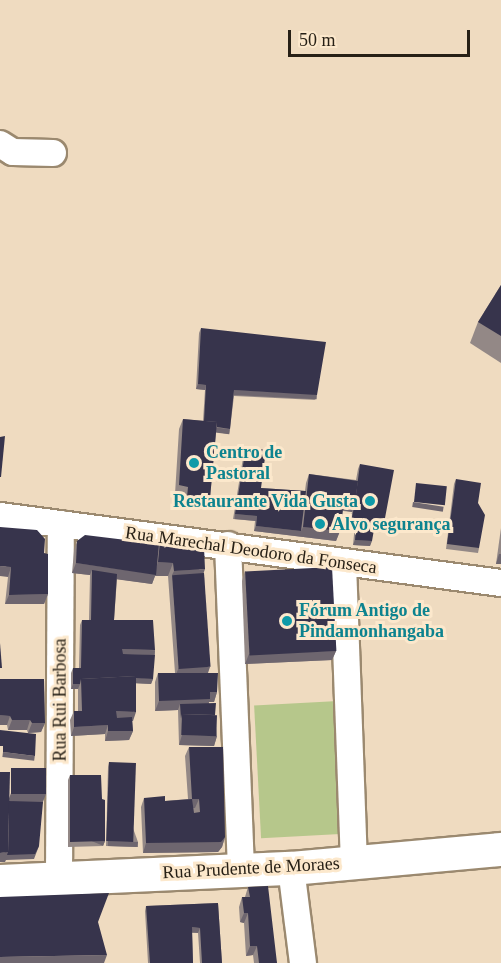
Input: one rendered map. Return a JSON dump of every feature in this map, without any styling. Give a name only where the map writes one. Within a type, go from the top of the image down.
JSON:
[{"type":"main road","name":"Rua Prudente de Moraes","points":[[0,881],[291,868],[501,849]]},
{"type":"street","points":[[0,144],[13,152],[53,153]]},
{"type":"street","name":"Rua Marechal Deodoro da Fonseca","points":[[0,516],[228,545],[343,564],[501,584]]},
{"type":"street","name":"Rua Rui Barbosa","points":[[59,877],[60,524]]},
{"type":"street","points":[[228,545],[240,871]]},
{"type":"street","points":[[343,564],[354,863]]},
{"type":"street","points":[[291,868],[303,963]]},
{"type":"green space","points":[[338,701],[345,834],[261,838],[254,705]]},
{"type":"building","points":[[501,285],[501,336],[478,322]]},
{"type":"building","points":[[201,328],[326,342],[317,395],[234,390],[230,429],[217,427],[217,422],[204,421],[206,385],[198,384]]},
{"type":"building","name":"Centro de Pastoral","points":[[183,419],[217,422],[210,498],[187,497],[188,487],[179,485]]},
{"type":"building","points":[[5,436],[1,477],[0,477],[0,437]]},
{"type":"building","points":[[246,447],[266,450],[261,488],[306,491],[301,531],[256,526],[257,516],[235,514]]},
{"type":"building","name":"Restaurante Vida Gusta","points":[[360,464],[394,470],[385,518],[376,518],[372,541],[355,540],[357,519],[352,517]]},
{"type":"building","name":"Alvo segurança","points":[[309,474],[358,481],[355,502],[344,501],[340,531],[303,527]]},
{"type":"building","points":[[456,479],[481,483],[478,503],[485,515],[479,548],[447,544]]},
{"type":"building","points":[[416,483],[447,486],[445,505],[414,502]]},
{"type":"building","points":[[0,527],[37,530],[45,539],[44,553],[48,554],[48,594],[9,595],[11,567],[0,566]]},
{"type":"building","points":[[85,535],[159,544],[156,575],[76,563],[77,541]]},
{"type":"building","points":[[160,541],[204,547],[205,569],[174,571],[173,563],[158,562]]},
{"type":"building","name":"Fórum Antigo de Pindamonhangaba","points":[[332,567],[336,651],[250,655],[245,572]]},
{"type":"building","points":[[92,570],[117,574],[114,620],[153,620],[155,650],[122,649],[123,654],[155,655],[153,679],[136,678],[136,676],[81,679],[80,684],[73,684],[73,668],[81,668],[82,620],[91,620]]},
{"type":"building","points":[[204,573],[211,667],[179,669],[172,575]]},
{"type":"building","points":[[0,643],[2,668],[0,668]]},
{"type":"building","points":[[158,673],[218,673],[217,692],[210,692],[210,699],[159,701]]},
{"type":"building","points":[[136,676],[136,712],[116,711],[117,718],[132,717],[133,731],[108,731],[108,725],[74,727],[74,711],[82,711],[81,679]]},
{"type":"building","points":[[0,679],[44,679],[45,723],[12,720],[10,716],[0,715]]},
{"type":"building","points":[[216,703],[215,715],[182,714],[181,719],[180,704]]},
{"type":"building","points":[[182,714],[217,715],[216,736],[181,735]]},
{"type":"building","points":[[0,730],[36,734],[35,756],[3,752],[3,746],[0,746]]},
{"type":"building","points":[[189,747],[223,747],[225,837],[221,842],[146,843],[144,798],[165,796],[165,801],[192,799]],"holes":[[[192,799],[199,799],[200,812],[194,813]]]},
{"type":"building","points":[[109,762],[136,763],[133,842],[106,841]]},
{"type":"building","points":[[11,768],[46,768],[46,794],[11,794]]},
{"type":"building","points":[[0,772],[10,772],[8,852],[0,853]]},
{"type":"building","points":[[70,775],[101,775],[102,799],[105,800],[105,841],[70,842]]},
{"type":"building","points":[[9,801],[43,802],[39,846],[35,854],[7,855]]},
{"type":"building","points":[[268,886],[277,963],[259,963],[257,946],[250,946],[248,913],[244,913],[242,897],[250,897],[248,887]]},
{"type":"building","points":[[109,893],[98,922],[107,955],[0,957],[0,897]]},
{"type":"building","points":[[218,903],[222,963],[202,963],[200,928],[192,927],[193,963],[150,963],[146,906]]},
{"type":"place","name":"Centro de Pastoral","points":[[194,463]]},
{"type":"place","name":"Restaurante Vida Gusta","points":[[370,501]]},
{"type":"place","name":"Alvo segurança","points":[[320,524]]},
{"type":"place","name":"Fórum Antigo de Pindamonhangaba","points":[[287,621]]}]
